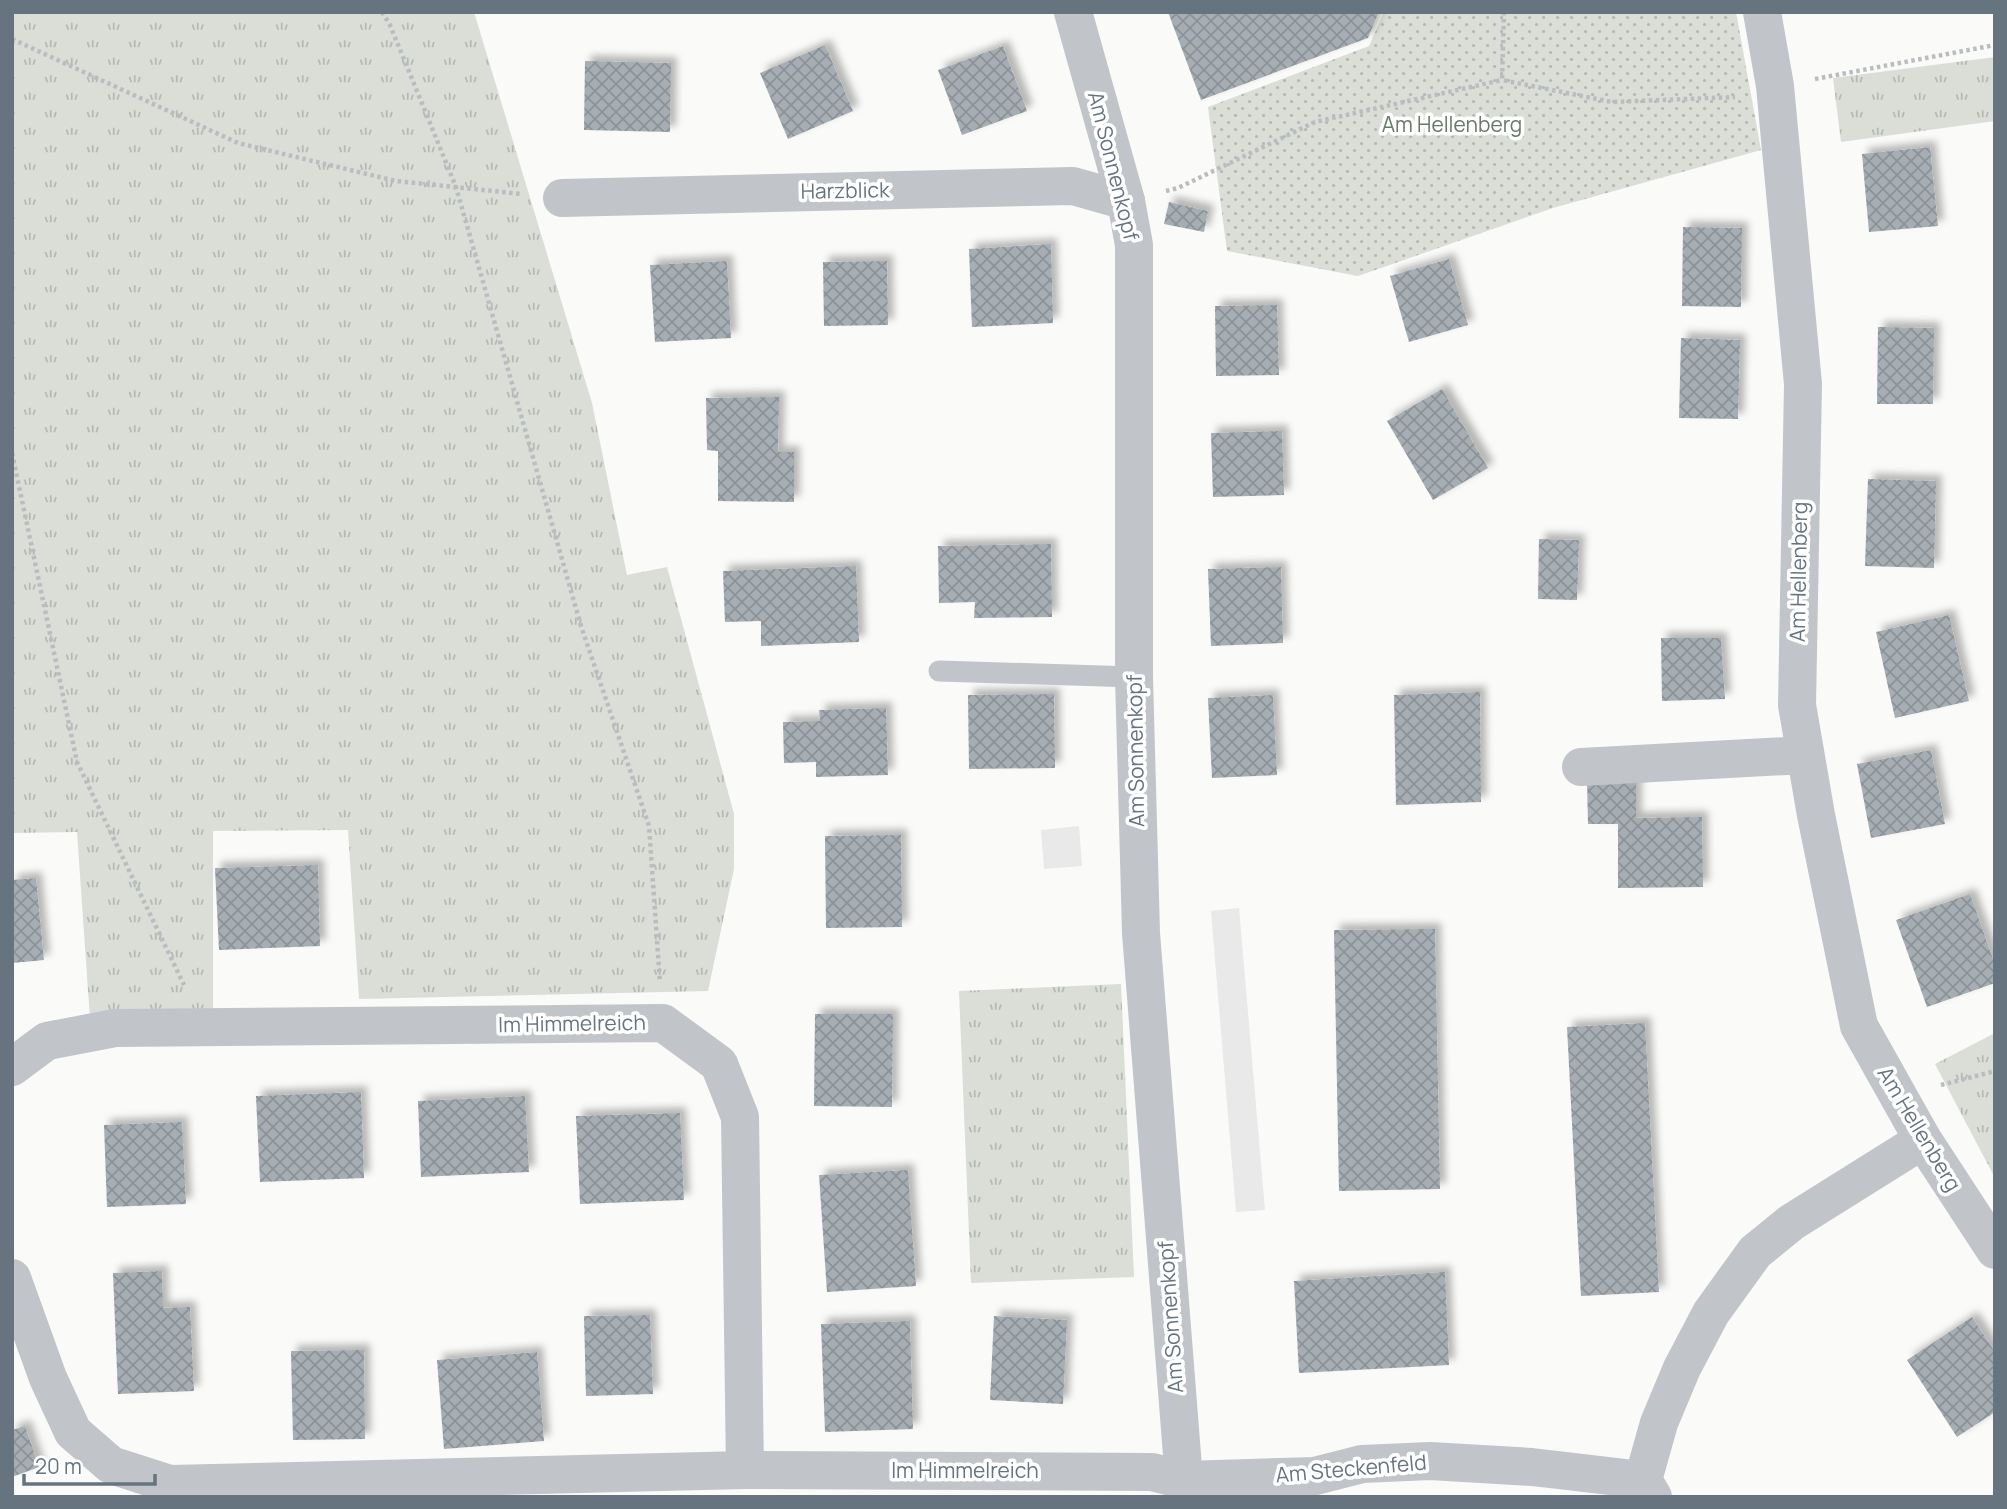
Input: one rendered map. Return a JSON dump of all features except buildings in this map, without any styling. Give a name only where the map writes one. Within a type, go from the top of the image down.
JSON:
[{"type":"street","name":"Am Sonnenkopf","points":[[1073,12],[1126,201],[1134,245],[1134,677],[1141,933],[1184,1488]]},
{"type":"street","name":"Am Hellenberg","points":[[1762,12],[1775,86],[1803,384],[1797,705],[1805,755],[1859,1026],[1923,1140],[1995,1250]]},
{"type":"street","name":"Harzblick","points":[[562,198],[1073,186],[1126,201]]},
{"type":"street","points":[[1581,766],[1805,755]]},
{"type":"street","name":"Im Himmelreich","points":[[12,1067],[47,1041],[115,1028],[663,1023],[719,1064],[740,1117],[745,1470]]},
{"type":"street","name":"Am Steckenfeld","points":[[1184,1488],[1315,1476],[1362,1464],[1430,1461],[1532,1467],[1648,1488],[1659,1423],[1682,1367],[1711,1313],[1755,1252],[1792,1222],[1923,1140]]},
{"type":"street","name":"Im Himmelreich","points":[[12,1278],[48,1378],[73,1432],[111,1465],[170,1484],[745,1470],[1152,1472],[1184,1488]]},
{"type":"lane","points":[[939,671],[1134,677]]},
{"type":"path","points":[[382,12],[390,25],[456,187],[581,626],[649,826],[663,1023]]},
{"type":"path","points":[[1502,80],[1504,12]]},
{"type":"path","points":[[12,39],[238,143],[396,181],[562,198]]},
{"type":"path","points":[[1126,201],[1178,188],[1315,122],[1502,80],[1612,102],[1754,96],[1775,86],[1995,45]]},
{"type":"path","points":[[12,453],[77,762],[205,1027]]},
{"type":"path","points":[[1899,1096],[1995,1071]]},
{"type":"shaded area","points":[[1079,826],[1082,866],[1044,869],[1041,830]]},
{"type":"shaded area","points":[[1239,908],[1265,1210],[1236,1212],[1211,911]]},
{"type":"green space","points":[[12,12],[474,12],[592,403],[627,575],[667,567],[734,814],[734,869],[708,991],[359,999],[348,830],[213,831],[213,1012],[90,1019],[77,832],[12,833]]},
{"type":"green space","name":"Am Hellenberg","points":[[1384,12],[1736,12],[1761,150],[1553,208],[1358,276],[1227,251],[1208,107],[1369,46]]},
{"type":"green space","points":[[1995,57],[1995,121],[1841,142],[1833,78]]},
{"type":"green space","points":[[1121,984],[1134,1277],[971,1283],[959,991]]},
{"type":"green space","points":[[1995,1033],[1995,1178],[1935,1064]]}]
